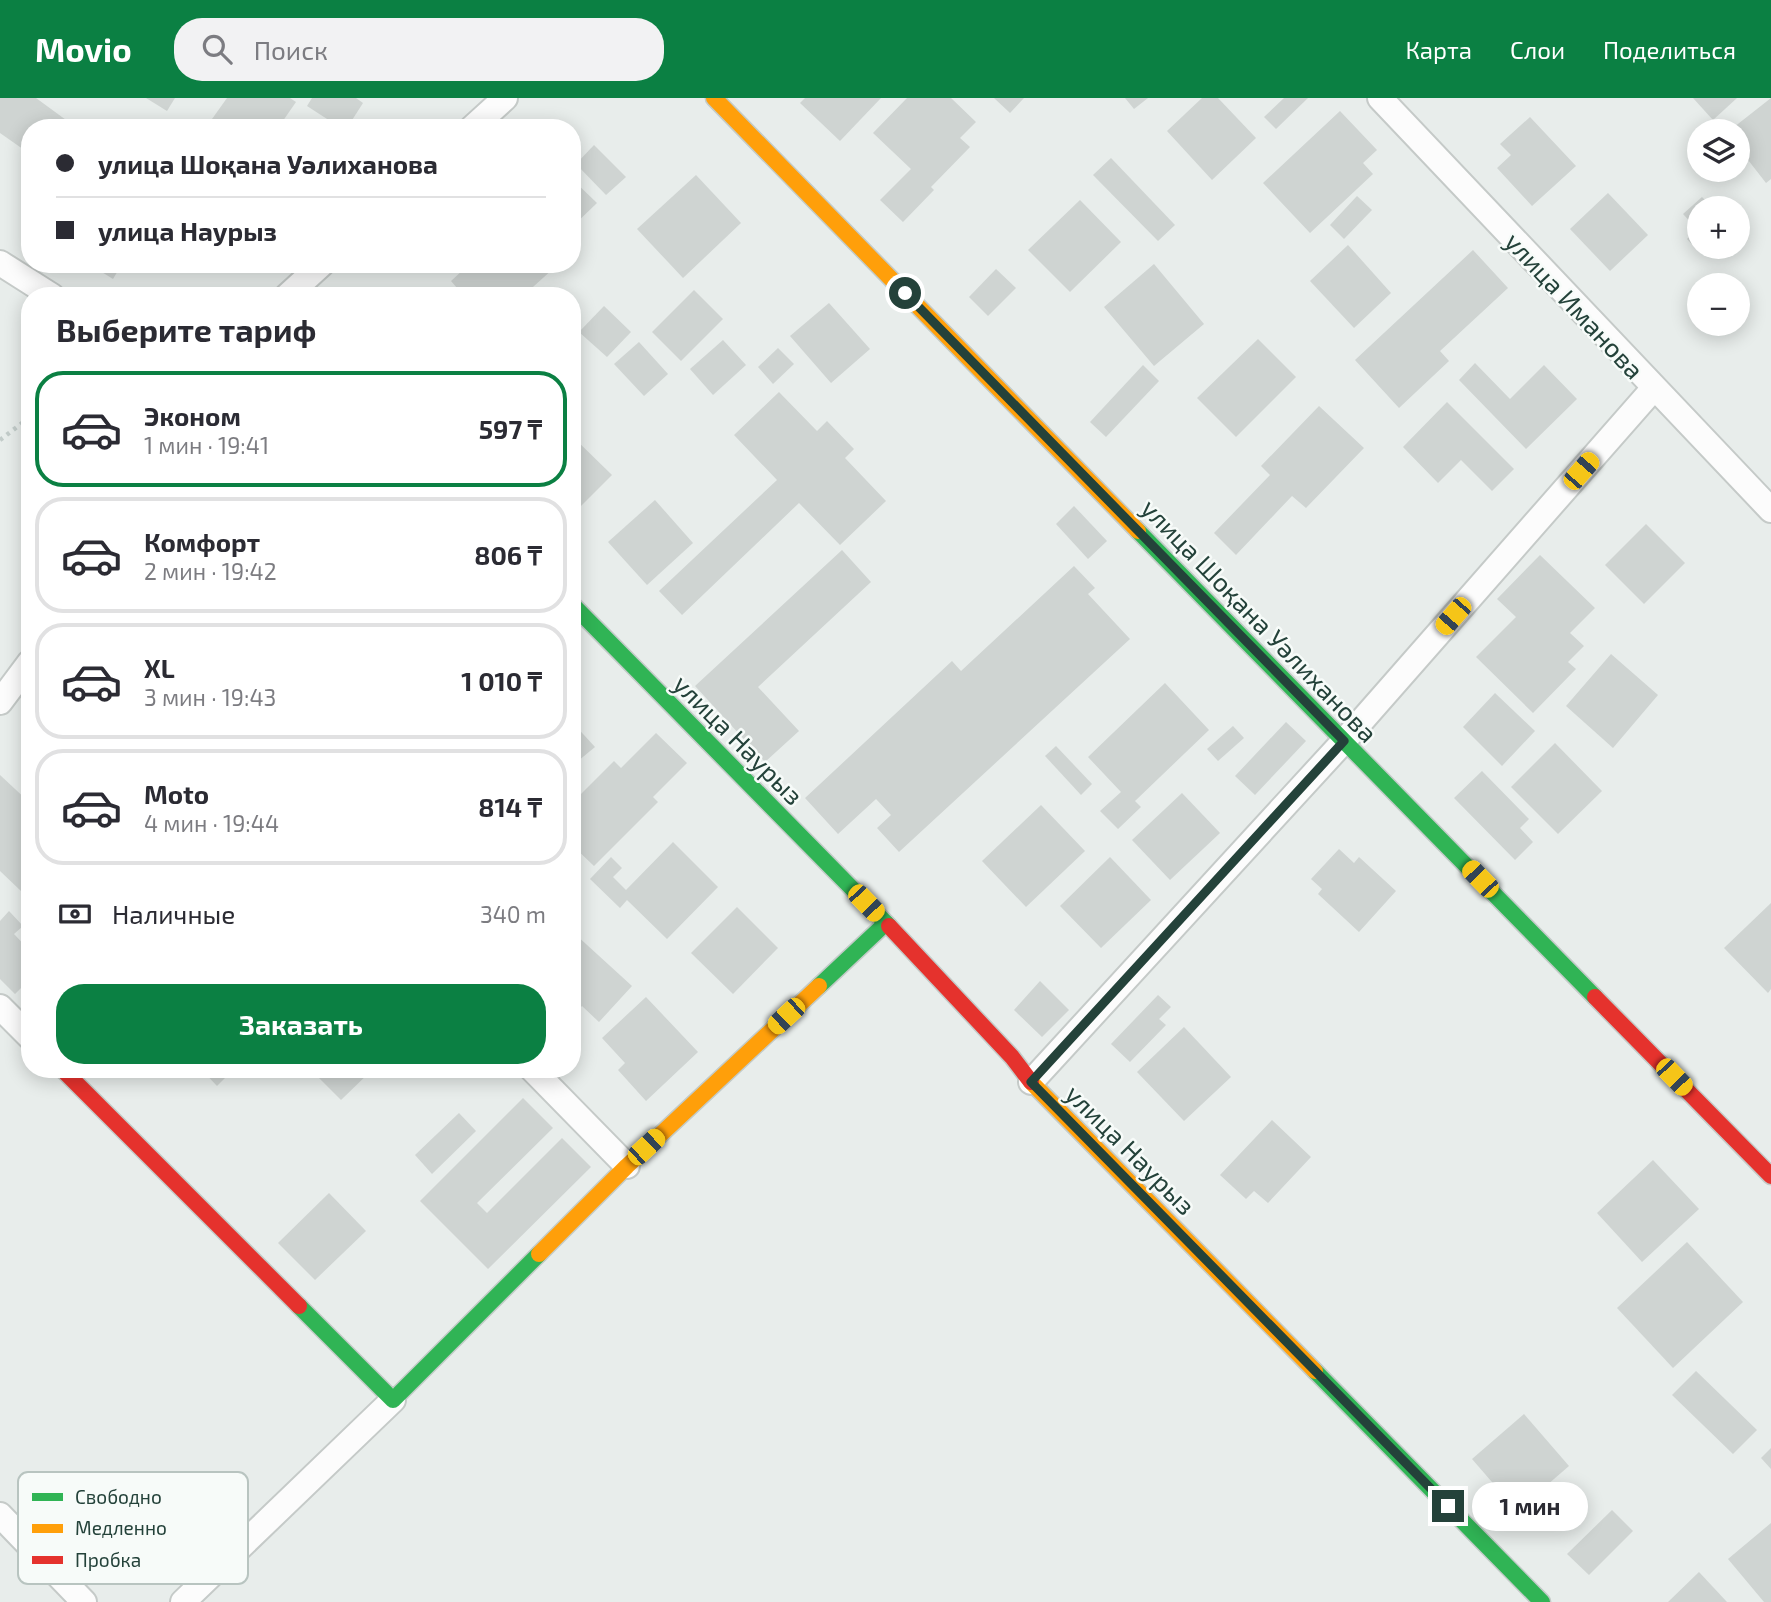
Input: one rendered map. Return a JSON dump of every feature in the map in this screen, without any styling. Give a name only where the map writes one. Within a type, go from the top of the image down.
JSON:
[{"type":"street","points":[[482,119],[505,98]]},
{"type":"street","name":"улица Шоқана Уәлиханова","points":[[714,98],[1771,1176]]},
{"type":"street","name":"улица Иманова","points":[[1380,98],[1771,510]]},
{"type":"street","points":[[0,263],[38,287]]},
{"type":"street","points":[[297,287],[312,273]]},
{"type":"street","points":[[1031,1082],[1344,741],[1654,388]]},
{"type":"street","name":"улица Наурыз","points":[[581,613],[886,923],[1013,1057],[1031,1082],[1542,1602]]},
{"type":"street","points":[[0,702],[21,674]]},
{"type":"street","points":[[248,1539],[393,1400],[626,1166],[886,923]]},
{"type":"street","points":[[0,1007],[21,1028]]},
{"type":"street","points":[[71,1078],[393,1400]]},
{"type":"street","points":[[541,1078],[626,1166]]},
{"type":"street","points":[[0,1516],[18,1534]]},
{"type":"street","points":[[66,1584],[84,1602]]},
{"type":"street","points":[[183,1602],[202,1584]]},
{"type":"path","points":[[0,440],[21,424]]},
{"type":"building","points":[[0,98],[36,98],[65,119],[21,119],[21,148],[0,133]]},
{"type":"building","points":[[146,98],[175,98],[167,111]]},
{"type":"building","points":[[227,98],[290,98],[296,102],[284,119],[212,119]]},
{"type":"building","points":[[312,98],[356,98],[363,103],[353,119],[327,119],[307,106]]},
{"type":"building","points":[[805,98],[881,98],[840,141],[800,103]]},
{"type":"building","points":[[907,98],[951,98],[976,122],[960,138],[970,147],[931,187],[934,190],[903,222],[880,200],[911,169],[873,133]]},
{"type":"building","points":[[994,98],[1024,98],[1010,113]]},
{"type":"building","points":[[1125,98],[1148,98],[1134,109]]},
{"type":"building","points":[[1202,98],[1218,98],[1256,138],[1212,180],[1167,131]]},
{"type":"building","points":[[1284,98],[1308,98],[1276,129],[1264,117]]},
{"type":"building","points":[[1693,98],[1737,98],[1714,119]]},
{"type":"building","points":[[1771,98],[1771,179],[1766,183],[1750,162],[1750,119],[1744,119]]},
{"type":"building","points":[[1340,111],[1377,150],[1363,163],[1373,174],[1310,233],[1263,183]]},
{"type":"building","points":[[1530,117],[1576,166],[1532,206],[1497,168],[1511,155],[1500,144]]},
{"type":"building","points":[[594,145],[626,177],[606,195],[581,169],[581,159]]},
{"type":"building","points":[[1111,158],[1175,225],[1158,241],[1093,175]]},
{"type":"building","points":[[696,175],[741,223],[683,278],[637,229]]},
{"type":"building","points":[[581,188],[597,203],[581,218]]},
{"type":"building","points":[[1608,193],[1648,235],[1610,271],[1570,229]]},
{"type":"building","points":[[1357,196],[1372,210],[1344,239],[1330,225]]},
{"type":"building","points":[[1080,200],[1121,242],[1070,292],[1028,250]]},
{"type":"building","points":[[1348,245],[1391,293],[1354,328],[1310,281]]},
{"type":"building","points":[[1473,250],[1508,288],[1440,351],[1449,361],[1399,408],[1355,360]]},
{"type":"building","points":[[1154,264],[1204,324],[1154,366],[1104,307]]},
{"type":"building","points":[[996,269],[1016,288],[988,316],[969,297]]},
{"type":"building","points":[[103,273],[117,273],[113,279]]},
{"type":"building","points":[[460,273],[548,273],[533,287],[456,287],[451,281]]},
{"type":"building","points":[[694,290],[723,319],[681,361],[652,332]]},
{"type":"building","points":[[829,303],[870,349],[831,383],[790,336]]},
{"type":"building","points":[[604,306],[631,332],[607,357],[581,334],[581,330]]},
{"type":"building","points":[[1258,339],[1296,377],[1236,437],[1197,398]]},
{"type":"building","points":[[723,340],[746,365],[713,395],[690,369]]},
{"type":"building","points":[[639,342],[668,374],[644,396],[614,364]]},
{"type":"building","points":[[778,348],[794,364],[773,384],[758,367]]},
{"type":"building","points":[[1475,363],[1510,399],[1544,365],[1577,399],[1526,449],[1459,380]]},
{"type":"building","points":[[1143,365],[1159,381],[1106,437],[1090,422]]},
{"type":"building","points":[[779,392],[817,431],[827,421],[854,449],[845,458],[886,501],[840,545],[799,503],[682,615],[659,591],[777,480],[734,435]]},
{"type":"building","points":[[1447,402],[1514,469],[1492,491],[1461,460],[1438,483],[1403,447]]},
{"type":"building","points":[[1319,406],[1364,448],[1306,508],[1292,496],[1236,555],[1214,533],[1270,475],[1261,466]]},
{"type":"building","points":[[581,445],[612,475],[581,506]]},
{"type":"building","points":[[655,500],[693,543],[647,585],[608,542]]},
{"type":"building","points":[[1074,506],[1107,541],[1088,559],[1056,524]]},
{"type":"building","points":[[1646,524],[1685,563],[1644,604],[1605,565]]},
{"type":"building","points":[[842,550],[871,582],[758,687],[799,731],[765,762],[695,686]]},
{"type":"building","points":[[1540,555],[1595,608],[1570,633],[1584,646],[1568,662],[1576,669],[1533,713],[1476,657],[1516,617],[1497,599]]},
{"type":"building","points":[[1074,566],[1095,588],[1088,594],[1130,639],[899,852],[877,828],[891,815],[876,799],[838,834],[805,798],[952,661],[961,671]]},
{"type":"building","points":[[1611,654],[1658,695],[1613,748],[1566,706]]},
{"type":"building","points":[[1165,683],[1209,730],[1135,801],[1141,807],[1118,829],[1100,811],[1121,792],[1088,757]]},
{"type":"building","points":[[1495,693],[1535,731],[1502,766],[1463,727]]},
{"type":"building","points":[[1286,722],[1306,741],[1255,795],[1235,776]]},
{"type":"building","points":[[1233,726],[1244,738],[1218,761],[1207,749]]},
{"type":"building","points":[[581,732],[595,747],[581,759]]},
{"type":"building","points":[[656,733],[687,763],[653,797],[658,802],[594,866],[581,854],[581,794],[614,761],[621,768]]},
{"type":"building","points":[[1555,743],[1602,791],[1558,834],[1511,787]]},
{"type":"building","points":[[1056,746],[1092,784],[1081,795],[1045,756]]},
{"type":"building","points":[[1482,771],[1529,819],[1520,828],[1533,842],[1515,860],[1454,798]]},
{"type":"building","points":[[0,775],[21,795],[21,891],[0,871]]},
{"type":"building","points":[[1182,793],[1220,833],[1170,880],[1132,840]]},
{"type":"building","points":[[1041,805],[1085,851],[1026,907],[982,861]]},
{"type":"building","points":[[673,842],[718,887],[667,939],[627,900],[620,908],[590,879],[611,857],[622,868],[613,877],[626,890]]},
{"type":"building","points":[[1339,849],[1354,863],[1359,857],[1396,891],[1359,932],[1318,894],[1322,889],[1311,879]]},
{"type":"building","points":[[1110,857],[1151,900],[1101,948],[1060,906]]},
{"type":"building","points":[[1771,903],[1771,989],[1768,993],[1724,948]]},
{"type":"building","points":[[737,907],[778,948],[733,994],[691,953]]},
{"type":"building","points":[[9,911],[21,924],[21,928],[14,934],[21,941],[21,988],[15,994],[0,979],[0,921]]},
{"type":"building","points":[[581,939],[632,986],[599,1022],[582,1006]]},
{"type":"building","points":[[1040,981],[1069,1010],[1042,1037],[1014,1010]]},
{"type":"building","points":[[1158,995],[1171,1007],[1159,1019],[1166,1025],[1130,1062],[1111,1044]]},
{"type":"building","points":[[646,997],[698,1052],[646,1101],[618,1070],[625,1063],[602,1038]]},
{"type":"building","points":[[1184,1027],[1231,1077],[1184,1121],[1137,1072]]},
{"type":"building","points":[[209,1078],[225,1078],[217,1086]]},
{"type":"building","points":[[319,1078],[364,1078],[341,1100]]},
{"type":"building","points":[[523,1098],[553,1128],[477,1203],[487,1213],[562,1138],[591,1167],[488,1269],[420,1201]]},
{"type":"building","points":[[459,1113],[476,1131],[432,1174],[415,1155]]},
{"type":"building","points":[[1272,1120],[1311,1157],[1268,1203],[1254,1191],[1246,1199],[1220,1175]]},
{"type":"building","points":[[1653,1160],[1699,1209],[1642,1262],[1597,1213]]},
{"type":"building","points":[[329,1193],[366,1231],[315,1280],[278,1243]]},
{"type":"building","points":[[1687,1242],[1743,1302],[1673,1368],[1617,1308]]},
{"type":"building","points":[[1696,1371],[1757,1430],[1733,1454],[1672,1395]]},
{"type":"building","points":[[1524,1414],[1569,1466],[1517,1511],[1472,1459]]},
{"type":"building","points":[[1771,1448],[1771,1469],[1761,1458]]},
{"type":"building","points":[[1612,1510],[1633,1531],[1589,1575],[1567,1554]]},
{"type":"building","points":[[1771,1523],[1771,1602],[1764,1602],[1728,1559]]},
{"type":"building","points":[[1699,1572],[1727,1602],[1668,1602]]},
{"type":"traffic: fast","points":[[1138,531],[1595,997]]},
{"type":"traffic: fast","points":[[581,613],[889,926]]},
{"type":"traffic: fast","points":[[819,986],[886,923]]},
{"type":"traffic: fast","points":[[299,1306],[393,1400],[539,1254]]},
{"type":"traffic: fast","points":[[1315,1371],[1542,1602]]},
{"type":"traffic: slow","points":[[714,98],[1138,531]]},
{"type":"traffic: slow","points":[[539,1254],[627,1166],[819,986]]},
{"type":"traffic: slow","points":[[1031,1082],[1315,1371]]},
{"type":"traffic: jam","points":[[889,926],[1012,1057],[1031,1082]]},
{"type":"traffic: jam","points":[[1595,997],[1771,1176]]},
{"type":"traffic: jam","points":[[71,1078],[299,1306]]},
{"type":"route","points":[[905,293],[1344,741],[1031,1082],[1448,1506]]}]
